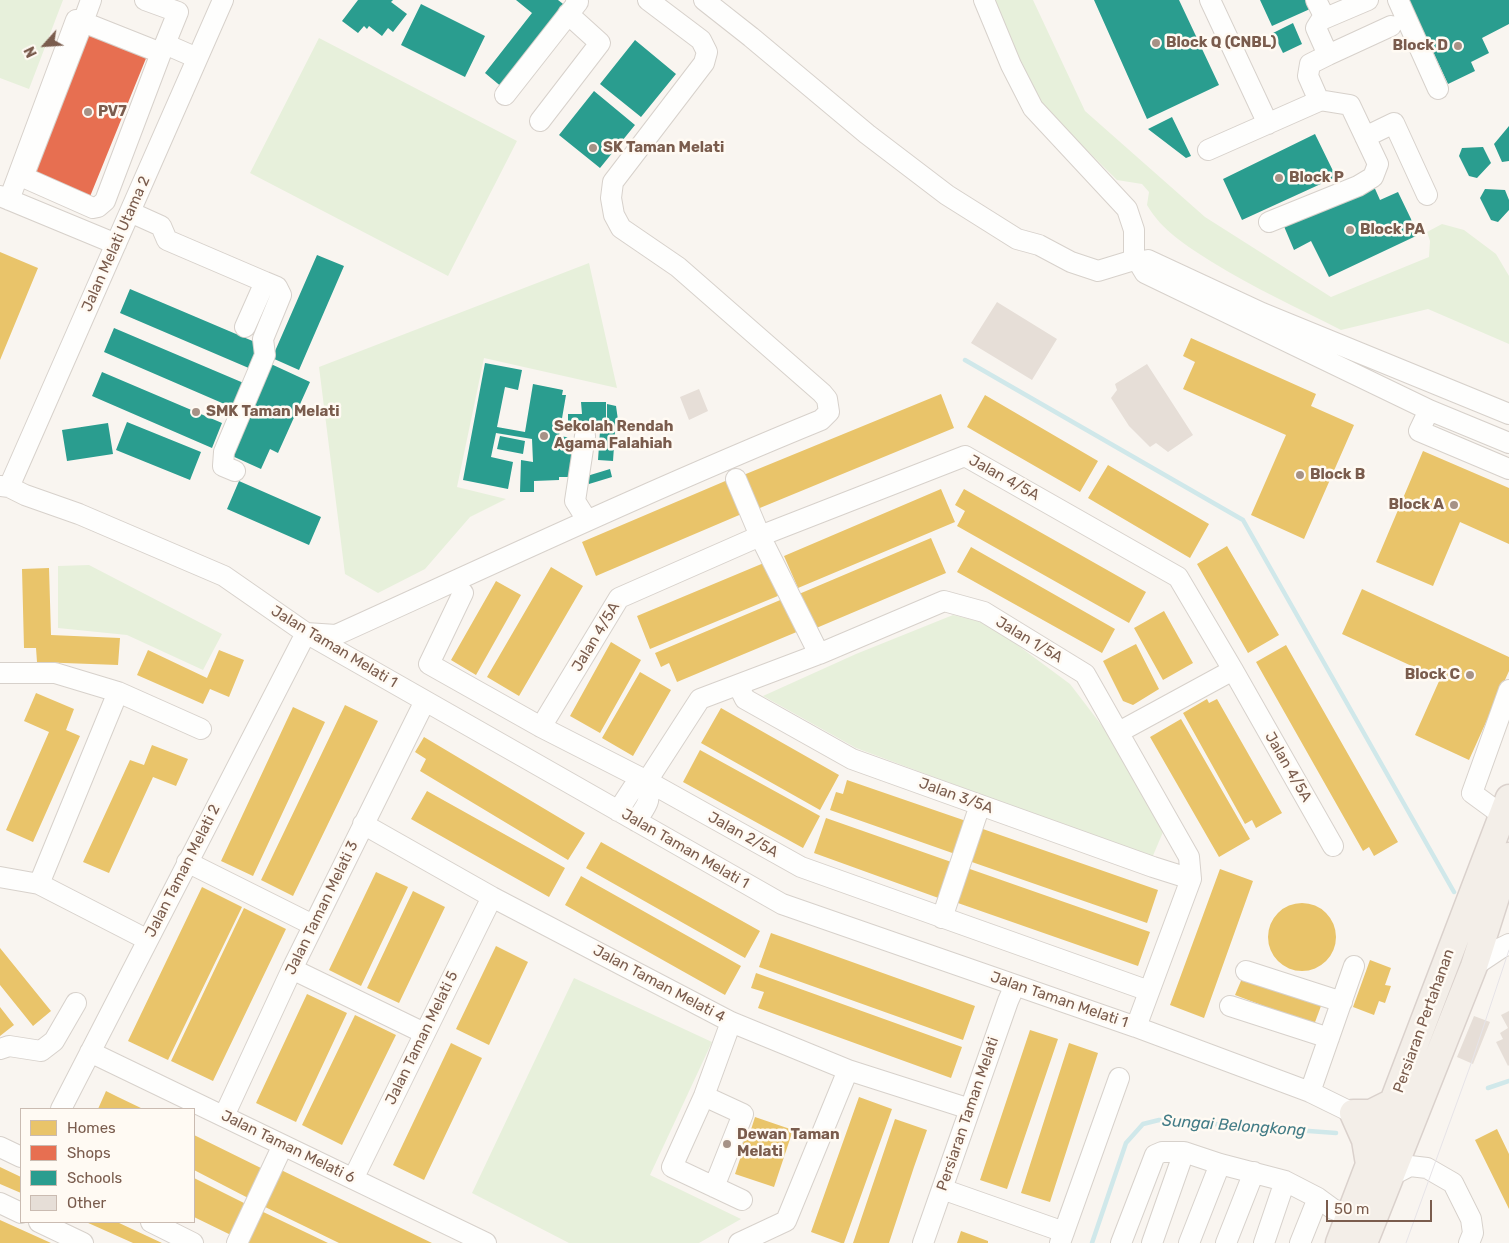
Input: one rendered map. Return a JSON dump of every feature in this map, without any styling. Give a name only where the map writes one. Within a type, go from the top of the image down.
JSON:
[{"type":"main road","name":"Persiaran Pertahanan","points":[[1394,1133],[1395,1101],[1425,1014],[1506,807]]},
{"type":"main road","name":"Persiaran Pertahanan","points":[[1364,1243],[1379,1171],[1394,1133],[1474,966],[1509,856]]},
{"type":"main road","points":[[1379,1171],[1353,1113],[1372,1112],[1395,1101]]},
{"type":"main road","name":"Persiaran Pertahanan","points":[[1339,1243],[1350,1215],[1379,1171]]},
{"type":"street","points":[[90,0],[83,22],[23,177],[93,208],[98,207],[104,201],[161,53],[83,22],[76,20],[5,198],[116,244]]},
{"type":"street","points":[[145,0],[178,12],[165,44],[197,58]]},
{"type":"street","name":"Jalan Melati Utama 2","points":[[5,486],[116,244],[184,85],[223,0]]},
{"type":"street","points":[[306,633],[336,635],[587,520],[821,420],[829,412],[827,400],[822,393],[678,267],[621,228],[614,214],[611,198],[613,182],[704,64],[707,52],[701,40],[648,0]]},
{"type":"street","points":[[704,0],[867,134],[947,195],[1017,238],[1039,245],[1071,262],[1098,271],[1148,260],[1262,313],[1509,414]]},
{"type":"street","points":[[984,0],[1011,65],[1033,108],[1127,209],[1134,230],[1137,262],[1145,273],[1429,410],[1509,443]]},
{"type":"street","points":[[1210,0],[1268,124]]},
{"type":"street","points":[[1316,0],[1325,18]]},
{"type":"street","points":[[1328,55],[1316,28],[1321,20],[1368,0]]},
{"type":"street","points":[[1398,0],[1438,89]]},
{"type":"street","points":[[505,95],[572,7],[600,42],[540,121]]},
{"type":"street","points":[[1319,100],[1308,76],[1310,64],[1390,26]]},
{"type":"street","points":[[154,72],[184,85]]},
{"type":"street","points":[[1208,150],[1319,100],[1350,105],[1378,164],[1373,177],[1358,186],[1269,222]]},
{"type":"street","points":[[1365,137],[1394,123],[1427,195]]},
{"type":"street","points":[[130,212],[162,226],[167,240],[277,287],[282,295],[263,339],[265,355],[224,452],[223,466],[235,471]]},
{"type":"street","points":[[245,327],[265,282]]},
{"type":"street","points":[[1429,410],[1419,431],[1509,469]]},
{"type":"street","points":[[585,436],[575,501],[587,520]]},
{"type":"street","name":"Jalan 4/5A","points":[[541,728],[619,598],[760,536],[965,456],[1178,577],[1333,846]]},
{"type":"street","points":[[736,479],[760,536],[819,654]]},
{"type":"street","name":"Jalan Taman Melati 1","points":[[5,486],[79,514],[224,576],[306,633],[782,904],[1136,1027],[1310,1092],[1394,1133]]},
{"type":"street","name":"Jalan 2/5A","points":[[463,593],[429,664],[541,728],[647,781],[801,867],[1149,991]]},
{"type":"street","name":"Jalan 1/5A","points":[[618,811],[633,788],[647,781],[700,699],[819,654],[944,601],[984,612],[1085,674],[1188,857],[1191,879]]},
{"type":"street","name":"Jalan Taman Melati 2","points":[[62,1108],[306,633]]},
{"type":"street","points":[[1119,732],[1233,670]]},
{"type":"street","points":[[0,673],[55,673],[118,692],[201,729]]},
{"type":"street","name":"Jalan 3/5A","points":[[738,685],[745,699],[852,758],[1191,879]]},
{"type":"street","points":[[1506,807],[1472,793],[1509,690]]},
{"type":"street","points":[[39,884],[118,692]]},
{"type":"street","name":"Jalan Taman Melati 3","points":[[224,1116],[313,925],[425,701]]},
{"type":"street","points":[[636,821],[650,798],[647,781]]},
{"type":"street","points":[[942,918],[980,804]]},
{"type":"street","name":"Jalan Taman Melati 4","points":[[363,824],[492,897],[730,1022],[848,1070],[970,1109]]},
{"type":"street","points":[[187,862],[313,925]]},
{"type":"street","points":[[0,877],[39,884],[148,940]]},
{"type":"street","points":[[1136,1027],[1191,879]]},
{"type":"street","name":"Jalan Taman Melati 5","points":[[353,1179],[492,897]]},
{"type":"street","points":[[1474,966],[1509,944]]},
{"type":"street","points":[[1310,1092],[1354,966]]},
{"type":"street","points":[[292,970],[424,1033]]},
{"type":"street","points":[[1246,971],[1342,1002]]},
{"type":"street","name":"Persiaran Taman Melati","points":[[922,1243],[1014,985]]},
{"type":"street","points":[[0,1050],[9,1046],[41,1051],[54,1041],[76,1003]]},
{"type":"street","points":[[1230,1006],[1329,1038]]},
{"type":"street","points":[[730,1022],[704,1096],[672,1168],[742,1200]]},
{"type":"street","name":"Jalan Taman Melati 6","points":[[90,1052],[353,1179],[456,1236],[486,1243]]},
{"type":"street","points":[[739,1243],[786,1222],[848,1070]]},
{"type":"street","points":[[942,1189],[1062,1238],[1119,1078]]},
{"type":"street","points":[[704,1096],[743,1114],[714,1187]]},
{"type":"street","points":[[237,1243],[283,1145]]},
{"type":"street","points":[[0,1147],[20,1157]]},
{"type":"street","points":[[1121,1243],[1155,1155],[1162,1152],[1184,1152],[1285,1182],[1318,1198],[1333,1209],[1350,1215]]},
{"type":"street","points":[[1152,1243],[1184,1152]]},
{"type":"street","points":[[1189,1243],[1220,1164]]},
{"type":"street","points":[[1379,1171],[1410,1166],[1427,1168],[1453,1183],[1471,1219],[1473,1233],[1469,1243]]},
{"type":"street","points":[[1226,1243],[1254,1172]]},
{"type":"street","points":[[1264,1243],[1285,1182]]},
{"type":"street","points":[[1300,1243],[1318,1198]]},
{"type":"street","points":[[0,1203],[20,1213]]},
{"type":"street","points":[[41,1223],[83,1243]]},
{"type":"street","points":[[153,1223],[193,1243]]},
{"type":"green space","points":[[0,0],[63,0],[29,89],[0,78]]},
{"type":"green space","points":[[993,0],[1033,0],[1085,111],[1205,217],[1331,297],[1429,257],[1430,241],[1427,232],[1442,224],[1464,230],[1496,254],[1509,276],[1509,344],[1428,309],[1341,330],[1276,298],[1193,250],[1160,223],[1153,214],[1147,205],[1149,192],[1142,184],[1117,180],[1038,102]]},
{"type":"green space","points":[[319,38],[517,141],[448,276],[250,173]]},
{"type":"green space","points":[[589,263],[617,388],[484,358],[457,487],[506,499],[470,517],[425,569],[378,593],[345,574],[319,367]]},
{"type":"green space","points":[[89,565],[222,634],[203,670],[127,635],[58,628],[58,566]]},
{"type":"green space","points":[[953,615],[989,624],[1070,684],[1116,744],[1163,832],[1152,858],[856,748],[763,696],[856,654]]},
{"type":"green space","points":[[574,978],[712,1042],[650,1175],[741,1219],[699,1243],[569,1243],[472,1193]]},
{"type":"building: Homes","points":[[0,252],[38,268],[0,360]]},
{"type":"building: Homes","name":"Block B","points":[[1191,338],[1316,394],[1311,406],[1354,425],[1304,539],[1251,515],[1286,435],[1183,389],[1195,362],[1183,356]]},
{"type":"building: Homes","points":[[941,394],[954,428],[755,510],[741,476]]},
{"type":"building: Homes","points":[[985,395],[1098,461],[1080,492],[967,427]]},
{"type":"building: Homes","name":"Block A","points":[[1423,451],[1509,488],[1509,544],[1460,522],[1433,586],[1376,562]]},
{"type":"building: Homes","points":[[1108,465],[1209,524],[1190,558],[1088,498]]},
{"type":"building: Homes","points":[[730,479],[744,513],[596,576],[582,542]]},
{"type":"building: Homes","points":[[941,489],[955,522],[798,588],[784,556]]},
{"type":"building: Homes","points":[[964,489],[1146,592],[1129,623],[957,526],[965,511],[955,505]]},
{"type":"building: Homes","points":[[931,538],[946,573],[814,629],[799,594]]},
{"type":"building: Homes","points":[[1227,546],[1279,635],[1248,653],[1197,564]]},
{"type":"building: Homes","points":[[971,547],[1115,629],[1102,653],[957,572]]},
{"type":"building: Homes","points":[[771,560],[785,593],[650,649],[637,616]]},
{"type":"building: Homes","points":[[551,567],[583,586],[519,696],[487,677]]},
{"type":"building: Homes","points":[[49,568],[51,635],[120,638],[118,665],[37,662],[36,648],[24,648],[22,569]]},
{"type":"building: Homes","points":[[496,581],[521,595],[476,675],[451,660]]},
{"type":"building: Homes","name":"Block C","points":[[1362,589],[1509,657],[1509,671],[1469,760],[1415,735],[1440,679],[1342,634]]},
{"type":"building: Homes","points":[[785,598],[799,631],[677,682],[669,663],[661,667],[655,653]]},
{"type":"building: Homes","points":[[1164,611],[1193,663],[1163,680],[1134,628]]},
{"type":"building: Homes","points":[[611,642],[641,660],[600,733],[570,716]]},
{"type":"building: Homes","points":[[1136,644],[1159,689],[1133,705],[1123,701],[1103,661]]},
{"type":"building: Homes","points":[[1286,645],[1398,842],[1374,856],[1369,847],[1363,851],[1256,662]]},
{"type":"building: Homes","points":[[148,650],[207,678],[219,650],[244,660],[229,697],[210,689],[203,704],[137,675]]},
{"type":"building: Homes","points":[[640,672],[671,690],[633,756],[602,738]]},
{"type":"building: Homes","points":[[36,693],[74,709],[66,730],[80,736],[33,842],[6,830],[49,732],[24,721]]},
{"type":"building: Homes","points":[[1207,699],[1209,703],[1217,699],[1282,813],[1256,828],[1252,820],[1245,824],[1183,713]]},
{"type":"building: Homes","points":[[345,705],[378,721],[293,896],[261,880]]},
{"type":"building: Homes","points":[[293,707],[325,722],[253,876],[221,861]]},
{"type":"building: Homes","points":[[721,708],[839,775],[820,810],[701,743]]},
{"type":"building: Homes","points":[[1181,719],[1250,839],[1219,857],[1150,737]]},
{"type":"building: Homes","points":[[424,737],[585,833],[568,860],[420,771],[426,759],[415,752]]},
{"type":"building: Homes","points":[[152,745],[188,759],[176,786],[153,777],[109,873],[83,862],[130,760],[144,765]]},
{"type":"building: Homes","points":[[700,750],[820,816],[803,848],[683,782]]},
{"type":"building: Homes","points":[[847,780],[969,822],[958,855],[830,810],[836,792],[843,794]]},
{"type":"building: Homes","points":[[427,791],[565,868],[549,897],[411,819]]},
{"type":"building: Homes","points":[[826,818],[957,864],[944,900],[814,853]]},
{"type":"building: Homes","points":[[980,828],[1158,890],[1147,923],[969,861]]},
{"type":"building: Homes","points":[[601,842],[760,931],[745,958],[586,868]]},
{"type":"building: Homes","points":[[967,868],[1150,932],[1138,966],[955,902]]},
{"type":"building: Homes","points":[[1220,869],[1253,881],[1204,1018],[1170,1005]]},
{"type":"building: Homes","points":[[376,872],[408,887],[361,986],[329,970]]},
{"type":"building: Homes","points":[[581,876],[741,966],[725,995],[565,905]]},
{"type":"building: Homes","points":[[202,887],[242,907],[168,1060],[128,1041]]},
{"type":"building: Homes","points":[[413,891],[445,907],[399,1003],[367,988]]},
{"type":"building: Homes","points":[[1302,903],[1315,906],[1326,913],[1333,924],[1336,937],[1333,950],[1326,961],[1315,968],[1302,971],[1289,968],[1278,961],[1271,950],[1268,937],[1271,924],[1278,913],[1289,906]]},
{"type":"building: Homes","points":[[244,908],[286,929],[213,1081],[171,1061]]},
{"type":"building: Homes","points":[[771,933],[975,1006],[963,1040],[759,967]]},
{"type":"building: Homes","points":[[496,946],[528,962],[489,1045],[456,1029]]},
{"type":"building: Homes","points":[[0,948],[51,1011],[33,1026],[0,985]]},
{"type":"building: Homes","points":[[1370,960],[1391,968],[1385,985],[1391,986],[1385,1003],[1379,1001],[1374,1015],[1353,1007]]},
{"type":"building: Homes","points":[[756,973],[962,1047],[951,1078],[758,1008],[764,992],[751,988]]},
{"type":"building: Homes","points":[[1243,976],[1321,1006],[1314,1025],[1235,995]]},
{"type":"building: Homes","points":[[307,994],[347,1013],[296,1122],[256,1103]]},
{"type":"building: Homes","points":[[0,1007],[14,1025],[0,1036]]},
{"type":"building: Homes","points":[[355,1015],[396,1035],[342,1145],[302,1125]]},
{"type":"building: Homes","points":[[1030,1030],[1058,1039],[1007,1189],[980,1180]]},
{"type":"building: Homes","points":[[451,1043],[482,1058],[424,1180],[393,1165]]},
{"type":"building: Homes","points":[[1069,1043],[1098,1053],[1050,1202],[1021,1193]]},
{"type":"building: Homes","points":[[106,1091],[141,1108],[98,1108]]},
{"type":"building: Homes","points":[[859,1097],[892,1109],[844,1243],[841,1243],[811,1232]]},
{"type":"building: Homes","points":[[755,1117],[793,1130],[774,1187],[735,1174],[742,1153],[736,1150],[741,1136],[748,1139]]},
{"type":"building: Homes","points":[[895,1119],[927,1130],[889,1243],[853,1243]]},
{"type":"building: Homes","points":[[1497,1129],[1509,1154],[1509,1209],[1475,1140]]},
{"type":"building: Homes","points":[[195,1135],[267,1171],[252,1200],[195,1171]]},
{"type":"building: Homes","points":[[0,1167],[20,1177],[20,1193],[0,1184]]},
{"type":"building: Homes","points":[[279,1169],[432,1243],[339,1243],[261,1205]]},
{"type":"building: Homes","points":[[195,1178],[250,1206],[235,1237],[195,1217]]},
{"type":"building: Homes","points":[[257,1209],[328,1243],[247,1243]]},
{"type":"building: Homes","points":[[0,1220],[51,1243],[0,1243]]},
{"type":"building: Homes","points":[[88,1223],[119,1223],[162,1243],[133,1243]]},
{"type":"building: Homes","points":[[961,1231],[988,1241],[988,1243],[957,1243]]},
{"type":"building: Shops","name":"PV7","points":[[86,25],[149,51],[89,199],[26,173]]},
{"type":"building: Schools","points":[[358,0],[393,0],[391,2],[407,14],[393,32],[388,28],[382,36],[369,26],[367,29],[364,26],[358,33],[342,21]]},
{"type":"building: Schools","points":[[516,0],[558,0],[567,7],[503,88],[485,73],[532,13]]},
{"type":"building: Schools","name":"Block Q (CNBL)","points":[[1094,0],[1179,0],[1219,85],[1147,119]]},
{"type":"building: Schools","points":[[1260,0],[1306,0],[1310,9],[1272,26]]},
{"type":"building: Schools","name":"Block D","points":[[1409,0],[1509,0],[1509,24],[1482,38],[1489,53],[1471,62],[1475,71],[1448,84]]},
{"type":"building: Schools","points":[[421,4],[485,36],[465,77],[401,45]]},
{"type":"building: Schools","points":[[1293,23],[1302,44],[1283,53],[1273,33]]},
{"type":"building: Schools","points":[[635,40],[676,74],[641,117],[600,84]]},
{"type":"building: Schools","points":[[594,91],[635,125],[600,168],[559,135]]},
{"type":"building: Schools","points":[[1172,117],[1191,156],[1186,158],[1148,129]]},
{"type":"building: Schools","points":[[1509,126],[1509,161],[1502,162],[1494,144]]},
{"type":"building: Schools","name":"Block P","points":[[1315,134],[1336,177],[1242,220],[1223,179]]},
{"type":"building: Schools","points":[[1483,147],[1491,163],[1477,178],[1469,176],[1459,156],[1462,148]]},
{"type":"building: Schools","name":"Block PA","points":[[1372,182],[1380,200],[1398,192],[1411,219],[1416,236],[1329,277],[1311,241],[1294,250],[1283,224]]},
{"type":"building: Schools","points":[[1485,189],[1505,190],[1509,200],[1509,210],[1498,222],[1491,220],[1480,198]]},
{"type":"building: Schools","points":[[317,255],[344,266],[299,370],[272,358]]},
{"type":"building: Schools","points":[[130,289],[262,345],[251,369],[120,313]]},
{"type":"building: Schools","points":[[114,328],[246,384],[236,409],[104,352]]},
{"type":"building: Schools","points":[[485,363],[522,370],[518,390],[505,387],[497,427],[525,432],[533,384],[563,390],[562,395],[566,395],[559,436],[573,441],[574,477],[534,481],[534,492],[520,492],[521,460],[533,462],[532,439],[496,433],[491,457],[513,462],[508,489],[463,480]]},
{"type":"building: Schools","points":[[271,364],[310,382],[278,453],[270,449],[261,469],[230,455]]},
{"type":"building: Schools","points":[[102,372],[222,423],[212,448],[92,396]]},
{"type":"building: Schools","points":[[581,402],[606,402],[606,425],[568,427],[568,414],[582,414]]},
{"type":"building: Schools","points":[[607,404],[616,406],[618,420],[618,427],[614,432],[613,461],[598,460],[600,431],[607,431]]},
{"type":"building: Schools","points":[[127,422],[201,452],[190,480],[116,450]]},
{"type":"building: Schools","points":[[108,423],[113,454],[67,461],[62,430]]},
{"type":"building: Schools","points":[[500,436],[525,441],[523,454],[497,449]]},
{"type":"building: Schools","points":[[610,469],[612,477],[589,484],[587,476]]},
{"type":"building: Schools","points":[[239,481],[321,517],[309,545],[227,509]]},
{"type":"building: Other","points":[[997,302],[1057,339],[1032,380],[971,343]]},
{"type":"building: Other","points":[[1147,364],[1193,435],[1168,452],[1156,443],[1150,447],[1129,426],[1111,398],[1117,390],[1115,384]]},
{"type":"building: Other","points":[[699,389],[708,411],[689,420],[680,397]]},
{"type":"building: Other","points":[[1509,1011],[1508,1066],[1496,1042],[1503,1039],[1500,1033],[1508,1028],[1501,1015]]},
{"type":"building: Other","points":[[1474,1016],[1490,1022],[1473,1064],[1457,1057]]},
{"type":"waterway","points":[[965,360],[1243,520],[1454,892]]},
{"type":"waterway","name":"Sungai Belongkong","points":[[1488,1088],[1509,1081]]},
{"type":"waterway","name":"Sungai Belongkong","points":[[1092,1243],[1126,1143],[1143,1124],[1159,1120],[1336,1133]]},
{"type":"tram line","points":[[1406,1243],[1472,1061],[1509,950]]},
{"type":"place","name":"Block Q (CNBL)","points":[[1156,43]]},
{"type":"place","name":"Block D","points":[[1458,46]]},
{"type":"place","name":"PV7","points":[[88,112]]},
{"type":"place","name":"SK Taman Melati","points":[[593,148]]},
{"type":"place","name":"Block P","points":[[1279,178]]},
{"type":"place","name":"Block PA","points":[[1350,230]]},
{"type":"place","name":"SMK Taman Melati","points":[[196,412]]},
{"type":"place","name":"Sekolah Rendah Agama Falahiah","points":[[544,436]]},
{"type":"place","name":"Block B","points":[[1300,475]]},
{"type":"place","name":"Block A","points":[[1454,505]]},
{"type":"place","name":"Block C","points":[[1470,675]]},
{"type":"place","name":"Dewan Taman Melati","points":[[727,1144]]}]
